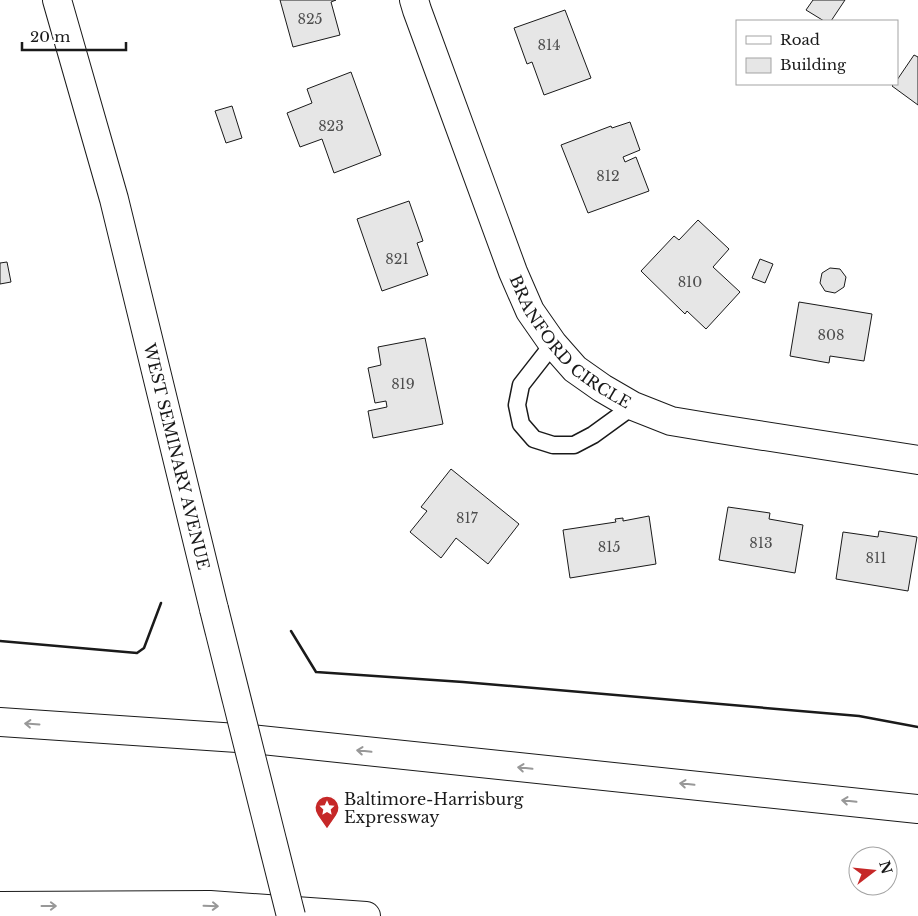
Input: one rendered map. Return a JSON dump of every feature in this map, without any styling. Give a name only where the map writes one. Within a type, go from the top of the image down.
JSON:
[{"type":"main road","name":"WEST SEMINARY AVENUE","points":[[57,0],[114,199],[291,916]]},
{"type":"main road","name":"BRANFORD CIRCLE","points":[[414,0],[512,272],[530,311],[553,344],[575,369],[633,406],[671,421],[918,460]]},
{"type":"main road","points":[[0,722],[252,739],[918,809]]},
{"type":"main road","points":[[0,906],[210,905],[366,916]]},
{"type":"lane","points":[[553,344],[521,385],[517,405],[521,424],[534,440],[553,445],[574,445],[593,435],[633,406]]},
{"type":"building","points":[[280,0],[336,0],[331,2],[340,35],[293,47]]},
{"type":"building","points":[[813,0],[845,0],[832,20],[822,20],[806,10]]},
{"type":"building","points":[[565,10],[591,78],[544,95],[532,62],[527,64],[514,28]]},
{"type":"building","points":[[914,55],[918,57],[918,105],[892,86],[898,85],[898,79]]},
{"type":"building","points":[[351,72],[381,155],[334,173],[322,139],[300,147],[287,113],[312,103],[307,89]]},
{"type":"building","points":[[232,106],[242,138],[226,143],[215,111]]},
{"type":"building","points":[[630,122],[640,150],[623,157],[625,162],[636,157],[649,191],[588,213],[561,145],[611,126],[612,128]]},
{"type":"building","points":[[409,201],[423,241],[417,243],[428,275],[382,291],[357,219]]},
{"type":"building","points":[[698,220],[729,249],[713,267],[740,292],[706,329],[687,311],[685,314],[641,271],[674,236],[679,240]]},
{"type":"building","points":[[760,259],[773,264],[765,283],[752,278]]},
{"type":"building","points":[[7,262],[11,282],[0,284],[0,263]]},
{"type":"building","points":[[830,268],[840,269],[846,277],[844,287],[835,293],[825,291],[820,283],[822,273]]},
{"type":"building","points":[[799,302],[872,314],[864,361],[830,356],[829,363],[790,356]]},
{"type":"building","points":[[425,338],[443,424],[373,438],[368,411],[387,407],[386,401],[375,403],[368,368],[381,365],[378,347]]},
{"type":"building","points":[[451,469],[519,524],[488,564],[456,538],[441,558],[410,532],[427,511],[421,507]]},
{"type":"building","points":[[728,507],[770,513],[769,519],[803,525],[795,573],[719,560]]},
{"type":"building","points":[[649,516],[656,564],[570,578],[563,530],[616,522],[615,519],[623,518],[623,521]]},
{"type":"building","points":[[879,531],[917,537],[908,591],[836,579],[843,532],[878,537]]},
{"type":"wall","points":[[0,641],[137,653],[144,648],[161,603]]},
{"type":"wall","points":[[291,631],[316,672],[463,682],[859,716],[918,727]]},
{"type":"place","name":"Baltimore-Harrisburg Expressway","points":[[327,829]]}]
